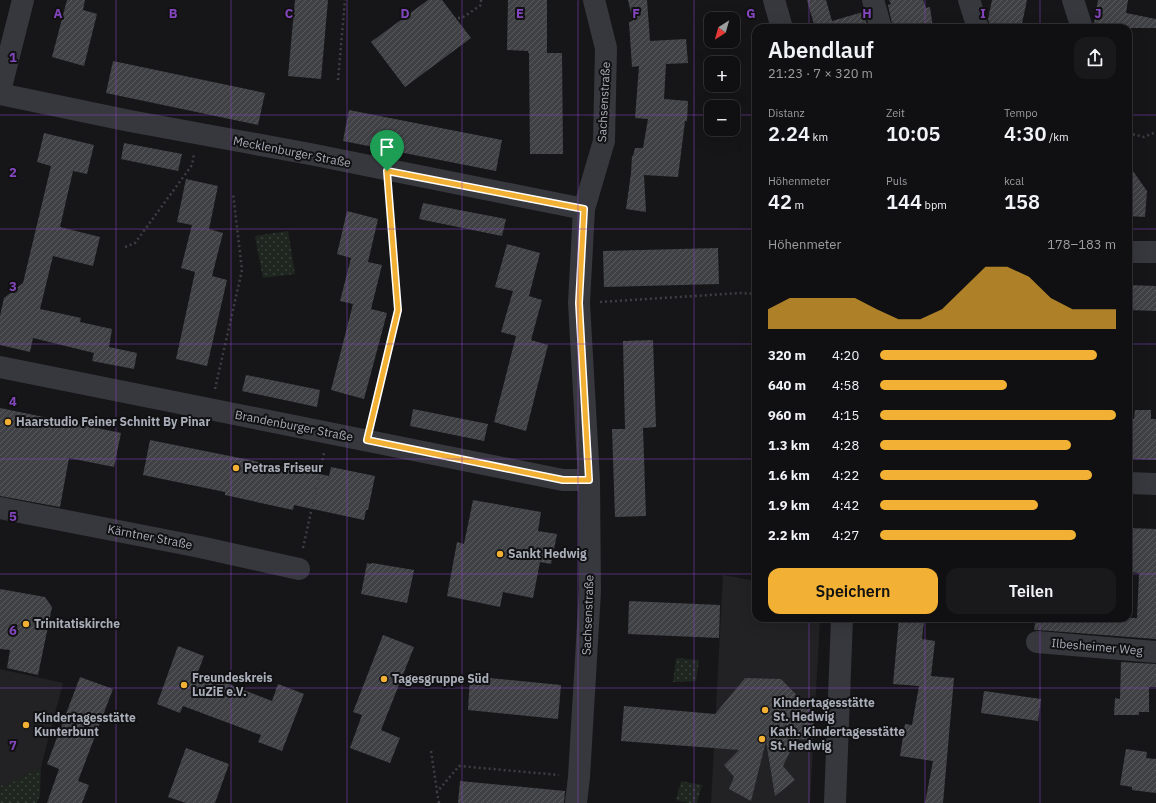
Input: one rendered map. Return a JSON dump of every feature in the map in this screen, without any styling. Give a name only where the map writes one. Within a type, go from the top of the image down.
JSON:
[{"type":"street","points":[[0,92],[23,0]]},
{"type":"street","name":"Sachsenstraße","points":[[576,803],[579,777],[590,591],[589,480],[579,303],[584,209],[604,141],[606,48],[594,0]]},
{"type":"street","points":[[774,0],[781,24]]},
{"type":"street","points":[[873,0],[880,24]]},
{"type":"street","points":[[970,0],[977,24]]},
{"type":"street","points":[[1073,0],[1081,24]]},
{"type":"street","name":"Mecklenburger Straße","points":[[0,92],[198,134],[310,154],[387,171],[584,209]]},
{"type":"street","points":[[1132,252],[1156,252]]},
{"type":"street","name":"Brandenburger Straße","points":[[0,367],[563,480],[589,480]]},
{"type":"street","points":[[1132,483],[1156,484]]},
{"type":"street","name":"Kärntner Straße","points":[[0,508],[299,568]]},
{"type":"street","points":[[835,803],[842,622]]},
{"type":"street","name":"Ilbesheimer Weg","points":[[1037,642],[1156,652]]},
{"type":"path","points":[[338,80],[345,0]]},
{"type":"path","points":[[453,18],[462,18],[481,5],[481,0]]},
{"type":"path","points":[[1132,134],[1144,137],[1156,132]]},
{"type":"path","points":[[125,247],[135,243],[192,165],[198,134]]},
{"type":"path","points":[[367,440],[398,310],[387,171]]},
{"type":"path","points":[[211,410],[242,270],[233,193]]},
{"type":"path","points":[[579,303],[741,293],[752,294]]},
{"type":"path","points":[[299,568],[328,433]]},
{"type":"path","points":[[431,751],[440,803]]},
{"type":"path","points":[[437,792],[459,766],[579,777]]},
{"type":"shaded area","points":[[288,231],[295,274],[263,278],[255,236]]},
{"type":"shaded area","name":"Kindertagesstätte St. Hedwig","points":[[723,575],[752,580],[752,622],[820,622],[810,803],[711,803]]},
{"type":"shaded area","points":[[676,658],[699,660],[696,681],[673,682]]},
{"type":"shaded area","name":"Kindertagesstätte Kunterbunt","points":[[0,669],[63,683],[41,767],[5,786],[0,785]]},
{"type":"shaded area","points":[[41,767],[40,795],[37,803],[0,803],[0,785],[5,786]]},
{"type":"shaded area","points":[[681,781],[702,785],[697,803],[676,800]]},
{"type":"building","points":[[67,0],[85,0],[83,10],[97,14],[84,66],[52,57]]},
{"type":"building","points":[[295,0],[328,0],[321,79],[288,76]]},
{"type":"building","points":[[428,0],[442,0],[471,38],[405,87],[371,42]]},
{"type":"building","points":[[508,0],[547,0],[547,53],[562,53],[563,154],[530,154],[529,53],[528,51],[507,50]]},
{"type":"building","points":[[628,0],[647,0],[650,41],[686,39],[688,63],[666,64],[664,99],[688,101],[687,121],[685,121],[678,177],[644,175],[646,212],[626,209],[632,156],[635,148],[643,148],[648,119],[635,118],[639,66],[632,67],[629,22],[633,21]]},
{"type":"building","points":[[807,0],[826,0],[832,21],[863,12],[867,24],[814,24]]},
{"type":"building","points":[[889,0],[923,0],[926,8],[930,7],[932,24],[892,24],[888,5],[891,4]]},
{"type":"building","points":[[992,0],[1027,0],[1022,24],[990,24],[988,19]]},
{"type":"building","points":[[1098,0],[1128,0],[1126,13],[1156,19],[1156,28],[1132,28],[1132,24],[1094,23]]},
{"type":"building","points":[[113,61],[265,93],[258,125],[106,93]]},
{"type":"building","points":[[349,110],[502,140],[496,171],[343,141]]},
{"type":"building","points":[[44,133],[94,145],[87,174],[73,171],[60,227],[100,237],[93,266],[53,256],[40,309],[81,318],[80,322],[112,329],[109,347],[137,353],[134,369],[92,361],[94,353],[33,338],[30,352],[0,345],[0,316],[4,298],[23,283],[51,166],[37,162]]},
{"type":"building","points":[[124,143],[182,154],[178,171],[121,159]]},
{"type":"building","points":[[1132,170],[1147,191],[1145,217],[1132,216]]},
{"type":"building","points":[[186,179],[218,186],[209,229],[223,233],[212,276],[227,280],[207,366],[176,359],[195,272],[181,268],[192,225],[177,222]]},
{"type":"building","points":[[423,203],[506,219],[502,236],[419,219]]},
{"type":"building","points":[[347,211],[378,219],[368,262],[382,265],[371,309],[387,313],[364,399],[331,390],[353,304],[340,301],[351,258],[337,254]]},
{"type":"building","points":[[507,244],[540,253],[529,296],[542,300],[531,340],[548,345],[526,431],[494,422],[516,336],[501,332],[513,291],[495,287]]},
{"type":"building","points":[[718,248],[719,284],[604,287],[603,251]]},
{"type":"building","points":[[1132,285],[1156,286],[1156,311],[1132,310]]},
{"type":"building","points":[[653,340],[656,427],[643,428],[646,516],[615,517],[612,429],[625,429],[623,341]]},
{"type":"building","points":[[246,375],[320,390],[317,407],[242,391]]},
{"type":"building","points":[[0,408],[121,433],[114,467],[69,458],[60,507],[0,496]]},
{"type":"building","points":[[413,409],[488,424],[484,441],[410,426]]},
{"type":"building","points":[[1135,410],[1151,410],[1151,419],[1156,419],[1156,460],[1132,459],[1132,419],[1134,419]]},
{"type":"building","points":[[150,440],[329,476],[331,467],[375,476],[368,510],[366,510],[364,520],[294,505],[293,510],[225,495],[225,492],[143,475]]},
{"type":"building","points":[[473,500],[541,512],[538,531],[557,534],[551,564],[540,562],[533,598],[503,592],[500,607],[447,596],[457,542],[464,544]]},
{"type":"building","points":[[1132,528],[1156,529],[1156,639],[1034,630],[1035,622],[1132,622],[1132,618],[1137,618],[1139,573],[1132,572]]},
{"type":"building","points":[[367,563],[414,570],[407,603],[361,594]]},
{"type":"building","points":[[0,589],[45,597],[52,607],[38,675],[7,668],[10,650],[0,649]]},
{"type":"building","points":[[629,601],[720,605],[719,638],[628,634]]},
{"type":"building","points":[[899,622],[924,622],[922,639],[935,641],[931,676],[954,678],[943,803],[925,803],[933,761],[900,756],[905,724],[912,725],[919,686],[893,684]]},
{"type":"building","name":"Tagesgruppe Süd","points":[[383,635],[414,647],[381,730],[400,738],[390,763],[350,748],[362,715],[353,712]]},
{"type":"building","points":[[178,646],[204,656],[198,672],[272,701],[278,684],[304,694],[282,751],[258,742],[261,735],[183,706],[180,713],[157,704]]},
{"type":"building","points":[[1121,662],[1156,664],[1156,687],[1149,687],[1149,712],[1139,712],[1139,715],[1114,715],[1115,698],[1120,699]]},
{"type":"building","points":[[470,676],[561,685],[558,719],[468,710]]},
{"type":"building","points":[[80,677],[113,689],[78,781],[89,785],[82,803],[47,803],[59,769],[47,764]]},
{"type":"building","points":[[745,678],[781,679],[814,713],[812,740],[796,739],[783,766],[795,780],[775,796],[766,741],[751,801],[729,789],[734,777],[724,765],[739,750],[621,741],[624,706],[715,714]]},
{"type":"building","points":[[984,691],[1041,699],[1038,721],[981,713]]},
{"type":"building","points":[[186,748],[229,764],[215,803],[186,803],[168,797]]},
{"type":"building","points":[[1126,749],[1147,752],[1146,758],[1156,759],[1156,793],[1132,790],[1132,787],[1120,785]]},
{"type":"building","points":[[460,781],[565,791],[564,803],[458,803]]},
{"type":"place","name":"Haarstudio Feiner Schnitt By Pinar","points":[[8,422]]},
{"type":"place","name":"Petras Friseur","points":[[236,468]]},
{"type":"place","name":"Sankt Hedwig","points":[[500,554]]},
{"type":"place","name":"Trinitatiskirche","points":[[26,624]]},
{"type":"place","name":"Tagesgruppe Süd","points":[[384,679]]},
{"type":"place","name":"Freundeskreis LuZiE e.V.","points":[[184,685]]},
{"type":"place","name":"Kindertagesstätte St. Hedwig","points":[[765,710]]},
{"type":"place","name":"Kindertagesstätte Kunterbunt","points":[[26,725]]},
{"type":"place","name":"Kath. Kindertagesstätte St. Hedwig","points":[[762,739]]},
{"type":"route","points":[[387,171],[584,209],[579,303],[589,480],[563,480],[367,440],[398,310],[387,171]]}]
